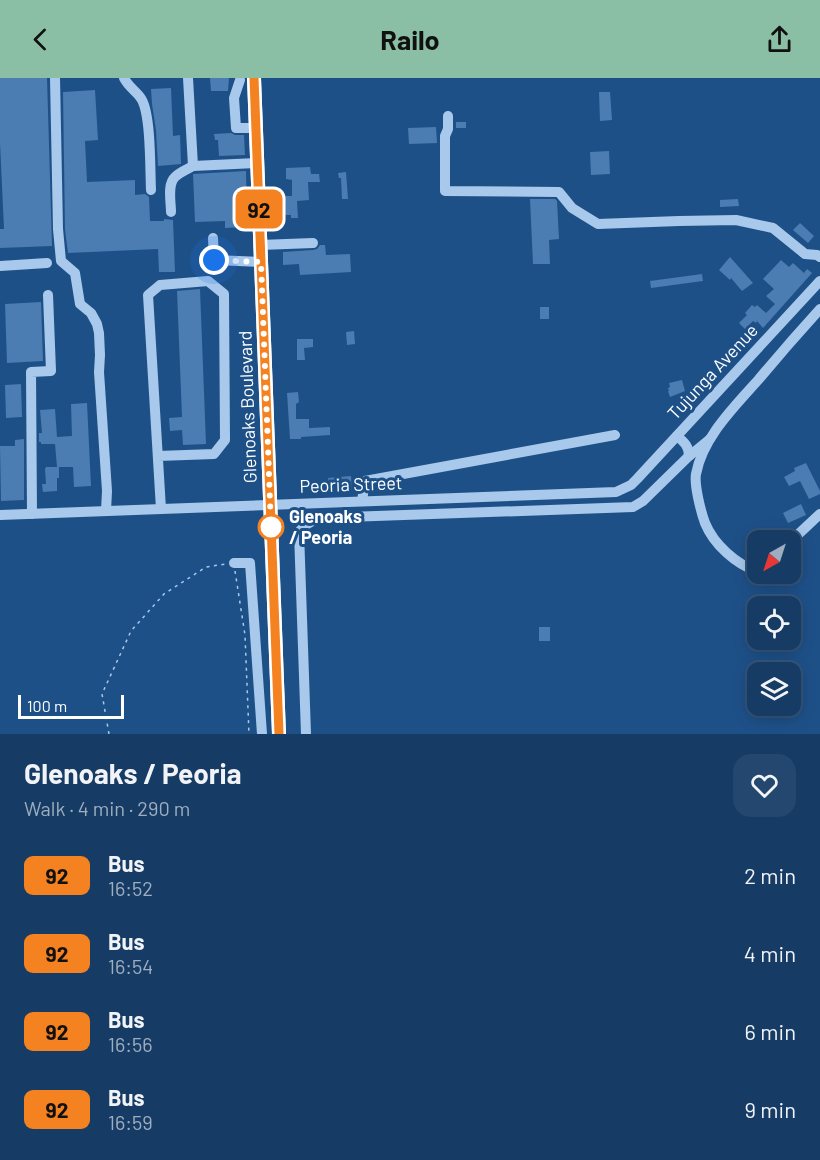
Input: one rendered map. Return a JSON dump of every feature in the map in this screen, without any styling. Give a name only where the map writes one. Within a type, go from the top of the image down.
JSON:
[{"type":"main road","name":"Glenoaks Boulevard","points":[[247,79],[256,128],[279,734]]},
{"type":"street","points":[[54,78],[61,261],[75,273],[80,304],[91,313],[99,333],[106,511]]},
{"type":"street","points":[[124,78],[131,89],[143,100],[148,128],[151,190]]},
{"type":"street","points":[[188,78],[193,166]]},
{"type":"street","points":[[247,79],[234,98],[236,128],[256,128]]},
{"type":"street","points":[[448,116],[448,129],[445,136],[445,191],[559,192],[572,208],[598,224],[736,220],[773,228],[805,254],[820,257]]},
{"type":"street","points":[[171,212],[171,184],[175,177],[193,166],[257,163]]},
{"type":"street","points":[[213,238],[214,260],[261,262]]},
{"type":"street","points":[[260,245],[313,243]]},
{"type":"street","points":[[0,266],[47,262]]},
{"type":"street","points":[[158,456],[214,453],[225,440],[224,294],[208,281],[160,285],[148,295],[161,509]]},
{"type":"street","name":"Tujunga Avenue","points":[[631,485],[820,281]]},
{"type":"street","points":[[32,514],[31,372],[51,371],[48,295]]},
{"type":"street","points":[[747,569],[710,535],[701,512],[695,476],[701,458],[717,427],[820,309]]},
{"type":"street","points":[[362,501],[365,481],[615,435]]},
{"type":"street","points":[[677,436],[686,444],[689,456]]},
{"type":"street","points":[[306,734],[299,532],[303,526],[320,518],[633,507],[643,501],[710,439]]},
{"type":"street","name":"Peoria Street","points":[[0,515],[616,492],[631,485]]},
{"type":"street","points":[[801,532],[820,514]]},
{"type":"street","points":[[234,563],[250,563],[262,734]]},
{"type":"path","points":[[109,734],[102,694],[131,631],[164,594],[206,567],[234,563],[245,634],[249,734]]},
{"type":"building","points":[[0,78],[47,78],[52,246],[0,248],[0,229],[4,229]]},
{"type":"building","points":[[210,78],[229,78],[228,91],[211,91]]},
{"type":"building","points":[[171,88],[173,136],[180,135],[181,164],[158,166],[151,89]]},
{"type":"building","points":[[95,90],[98,140],[85,141],[87,182],[135,180],[135,195],[145,194],[149,197],[150,221],[173,220],[175,272],[159,272],[158,249],[68,253],[65,229],[63,92]]},
{"type":"building","points":[[599,92],[610,92],[612,120],[600,121]]},
{"type":"building","points":[[456,122],[466,122],[466,128],[456,128]]},
{"type":"building","points":[[436,127],[437,143],[409,144],[408,128]]},
{"type":"building","points":[[214,134],[244,135],[245,155],[219,156],[218,140],[215,140]]},
{"type":"building","points":[[609,151],[610,174],[591,175],[590,152]]},
{"type":"building","points":[[310,167],[311,174],[319,174],[320,182],[308,182],[309,200],[297,201],[298,218],[291,218],[291,215],[280,215],[279,201],[285,201],[285,196],[292,196],[292,180],[286,179],[286,168]]},
{"type":"building","points":[[246,171],[247,220],[243,221],[244,227],[225,228],[225,221],[195,222],[193,174]]},
{"type":"building","points":[[346,172],[348,199],[342,199],[341,178],[338,173]]},
{"type":"building","points":[[530,199],[555,199],[557,201],[559,239],[549,240],[550,264],[533,264]]},
{"type":"building","points":[[738,199],[739,206],[720,207],[720,200]]},
{"type":"building","points":[[800,223],[814,236],[808,243],[793,230]]},
{"type":"building","points":[[320,245],[325,245],[326,255],[350,254],[351,272],[300,275],[299,264],[283,265],[283,252],[313,250]]},
{"type":"building","points":[[730,257],[753,283],[742,291],[731,278],[730,280],[719,270]]},
{"type":"building","points":[[781,260],[789,267],[793,263],[804,273],[807,269],[812,273],[763,328],[757,321],[756,323],[753,321],[745,329],[739,323],[747,315],[745,313],[752,305],[755,307],[757,305],[766,313],[775,304],[766,296],[774,289],[763,279]]},
{"type":"building","points":[[702,274],[703,281],[651,288],[650,281]]},
{"type":"building","points":[[200,289],[206,444],[183,445],[182,430],[170,431],[169,418],[182,417],[177,291]]},
{"type":"building","points":[[41,302],[43,361],[7,363],[5,304]]},
{"type":"building","points":[[540,307],[549,307],[549,319],[540,319]]},
{"type":"building","points":[[354,331],[355,344],[347,345],[346,332]]},
{"type":"building","points":[[297,339],[313,339],[313,347],[304,348],[305,360],[297,360]]},
{"type":"building","points":[[682,380],[685,391],[670,397],[669,383]]},
{"type":"building","points":[[21,384],[22,417],[6,418],[5,385]]},
{"type":"building","points":[[298,392],[296,419],[309,419],[309,428],[330,427],[330,435],[290,439],[287,393]]},
{"type":"building","points":[[87,403],[91,486],[74,487],[73,467],[59,467],[57,491],[43,492],[42,484],[46,484],[46,467],[57,467],[55,444],[39,442],[39,433],[42,433],[40,410],[55,409],[57,437],[72,436],[71,404]]},
{"type":"building","points":[[24,439],[24,500],[1,501],[0,446],[15,446],[15,440]]},
{"type":"building","points":[[806,463],[820,491],[820,494],[809,499],[800,481],[789,486],[784,477],[795,471],[794,468]]},
{"type":"building","points":[[351,476],[352,489],[330,492],[328,478]]},
{"type":"building","points":[[801,504],[806,515],[788,523],[783,513]]},
{"type":"building","points":[[539,627],[550,627],[550,641],[539,641]]},
{"type":"bus line","name":"92","points":[[254,78],[279,734]]},
{"type":"place","name":"Glenoaks / Peoria","points":[[271,527]]},
{"type":"route","points":[[214,260],[261,262],[271,527]]}]
